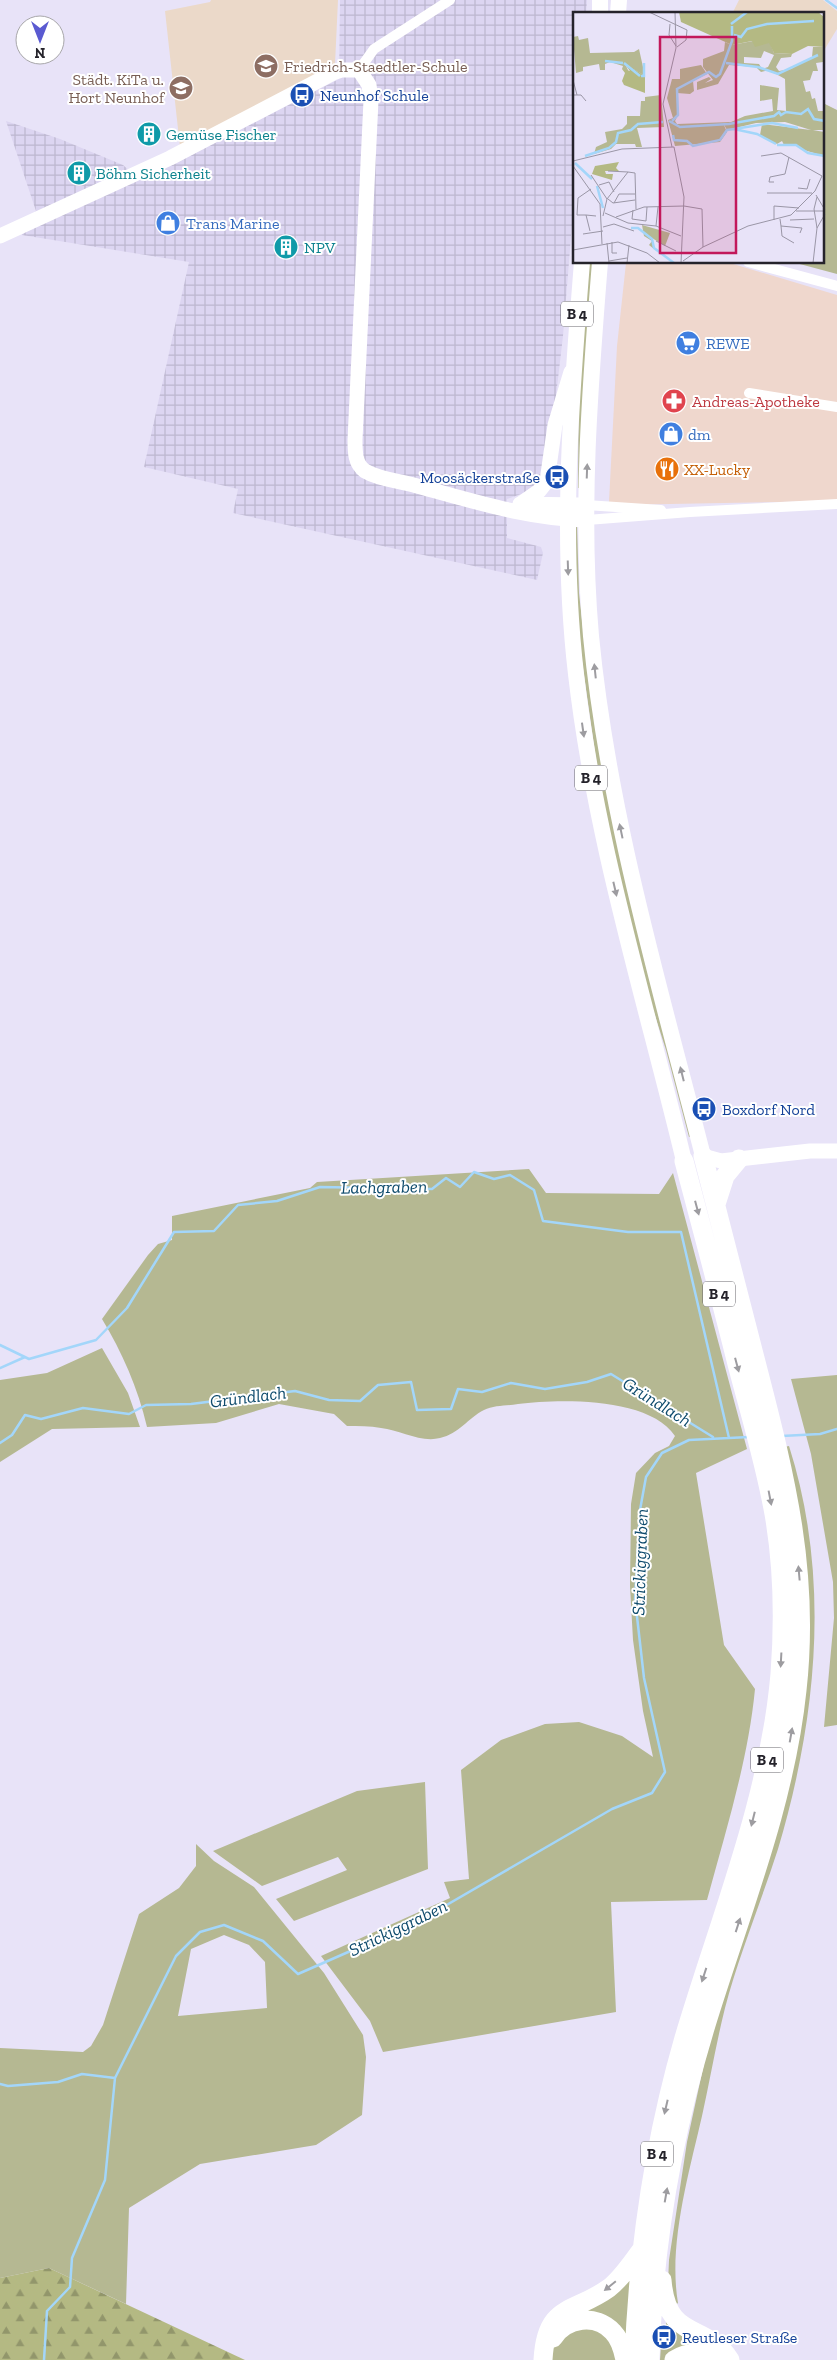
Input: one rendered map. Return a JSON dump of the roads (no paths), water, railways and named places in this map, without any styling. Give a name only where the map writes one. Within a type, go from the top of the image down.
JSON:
[{"type":"highway","name":"B 4","points":[[634,2360],[650,2246],[694,2066],[770,1828],[784,1771],[795,1710],[800,1651],[800,1581],[793,1520],[773,1425],[703,1156]]},
{"type":"highway","points":[[716,1206],[725,1176],[739,1159]]},
{"type":"highway","name":"B 4","points":[[650,2360],[652,2308],[650,2246],[654,2169],[668,2098],[688,2026],[750,1828],[768,1753],[777,1701],[782,1633],[780,1565],[774,1517],[760,1450],[684,1161]]},
{"type":"highway","name":"B 4","points":[[650,2246],[670,2314],[678,2323],[723,2351],[730,2360]]},
{"type":"highway","points":[[543,2360],[546,2334],[559,2316],[573,2306],[611,2286],[650,2246]]},
{"type":"highway","points":[[543,2360],[550,2342],[560,2328],[568,2323],[583,2320],[599,2322],[614,2332],[621,2345],[625,2360]]},
{"type":"highway","points":[[674,2360],[685,2354],[695,2353],[706,2354],[719,2360]]},
{"type":"main road","name":"B 4","points":[[582,264],[573,366],[568,512],[569,584],[574,656],[592,783],[626,936],[684,1161]]},
{"type":"main road","name":"B 4","points":[[600,264],[590,400],[586,512],[590,628],[607,757],[639,905],[703,1156]]},
{"type":"street","points":[[359,70],[374,49],[450,0]]},
{"type":"street","points":[[0,236],[178,154],[333,73],[342,70],[359,70]]},
{"type":"street","points":[[359,70],[370,85],[371,100],[356,457],[364,470],[379,477],[517,513],[690,512],[837,504]]},
{"type":"street","points":[[755,264],[837,286]]},
{"type":"street","name":"B 4","points":[[522,503],[539,491],[546,481],[558,416],[573,366]]},
{"type":"street","points":[[749,393],[837,407]]},
{"type":"street","points":[[499,508],[522,503],[568,512]]},
{"type":"street","points":[[684,1161],[718,1150],[784,1149],[837,1151]]},
{"type":"street","points":[[703,1156],[721,1161],[810,1151]]},
{"type":"waterway","points":[[826,0],[837,8]]},
{"type":"waterway","name":"Lachgraben","points":[[0,1345],[29,1359],[96,1340],[127,1308],[174,1232],[214,1231],[238,1205],[277,1201],[320,1187],[432,1189],[446,1178],[460,1187],[474,1172],[494,1179],[510,1175],[534,1190],[543,1221],[628,1232],[681,1232],[729,1438]]},
{"type":"waterway","points":[[0,1368],[25,1357]]},
{"type":"waterway","name":"Gründlach","points":[[0,1443],[12,1435],[25,1415],[41,1419],[83,1408],[129,1414],[146,1405],[191,1404],[295,1391],[329,1400],[360,1401],[378,1385],[411,1382],[417,1410],[451,1409],[458,1389],[482,1392],[511,1383],[545,1389],[587,1382],[611,1374],[713,1437]]},
{"type":"waterway","name":"Gründlach","points":[[782,1436],[820,1434],[837,1429]]},
{"type":"waterway","name":"Strickiggraben","points":[[44,2360],[47,2311],[70,2287],[72,2258],[105,2180],[115,2078],[176,1956],[200,1932],[224,1925],[263,1941],[298,1974],[419,1921],[612,1809],[652,1793],[665,1772],[644,1678],[635,1599],[640,1510],[646,1477],[662,1453],[689,1440],[749,1437]]},
{"type":"waterway","points":[[0,2084],[8,2086],[58,2082],[82,2074],[115,2078]]},
{"type":"place","name":"Friedrich-Staedtler-Schule","points":[[266,66]]},
{"type":"place","name":"Städt. KiTa u. Hort Neunhof","points":[[181,88]]},
{"type":"place","name":"Neunhof Schule","points":[[302,95]]},
{"type":"place","name":"Gemüse Fischer","points":[[149,134]]},
{"type":"place","name":"Böhm Sicherheit","points":[[79,173]]},
{"type":"place","name":"Trans Marine","points":[[168,223]]},
{"type":"place","name":"NPV","points":[[286,247]]},
{"type":"place","name":"REWE","points":[[688,343]]},
{"type":"place","name":"Andreas-Apotheke","points":[[674,401]]},
{"type":"place","name":"dm","points":[[671,434]]},
{"type":"place","name":"XX-Lucky","points":[[667,469]]},
{"type":"place","name":"Moosäckerstraße","points":[[557,477]]},
{"type":"place","name":"Boxdorf Nord","points":[[704,1109]]},
{"type":"place","name":"Reutleser Straße","points":[[664,2337]]}]
